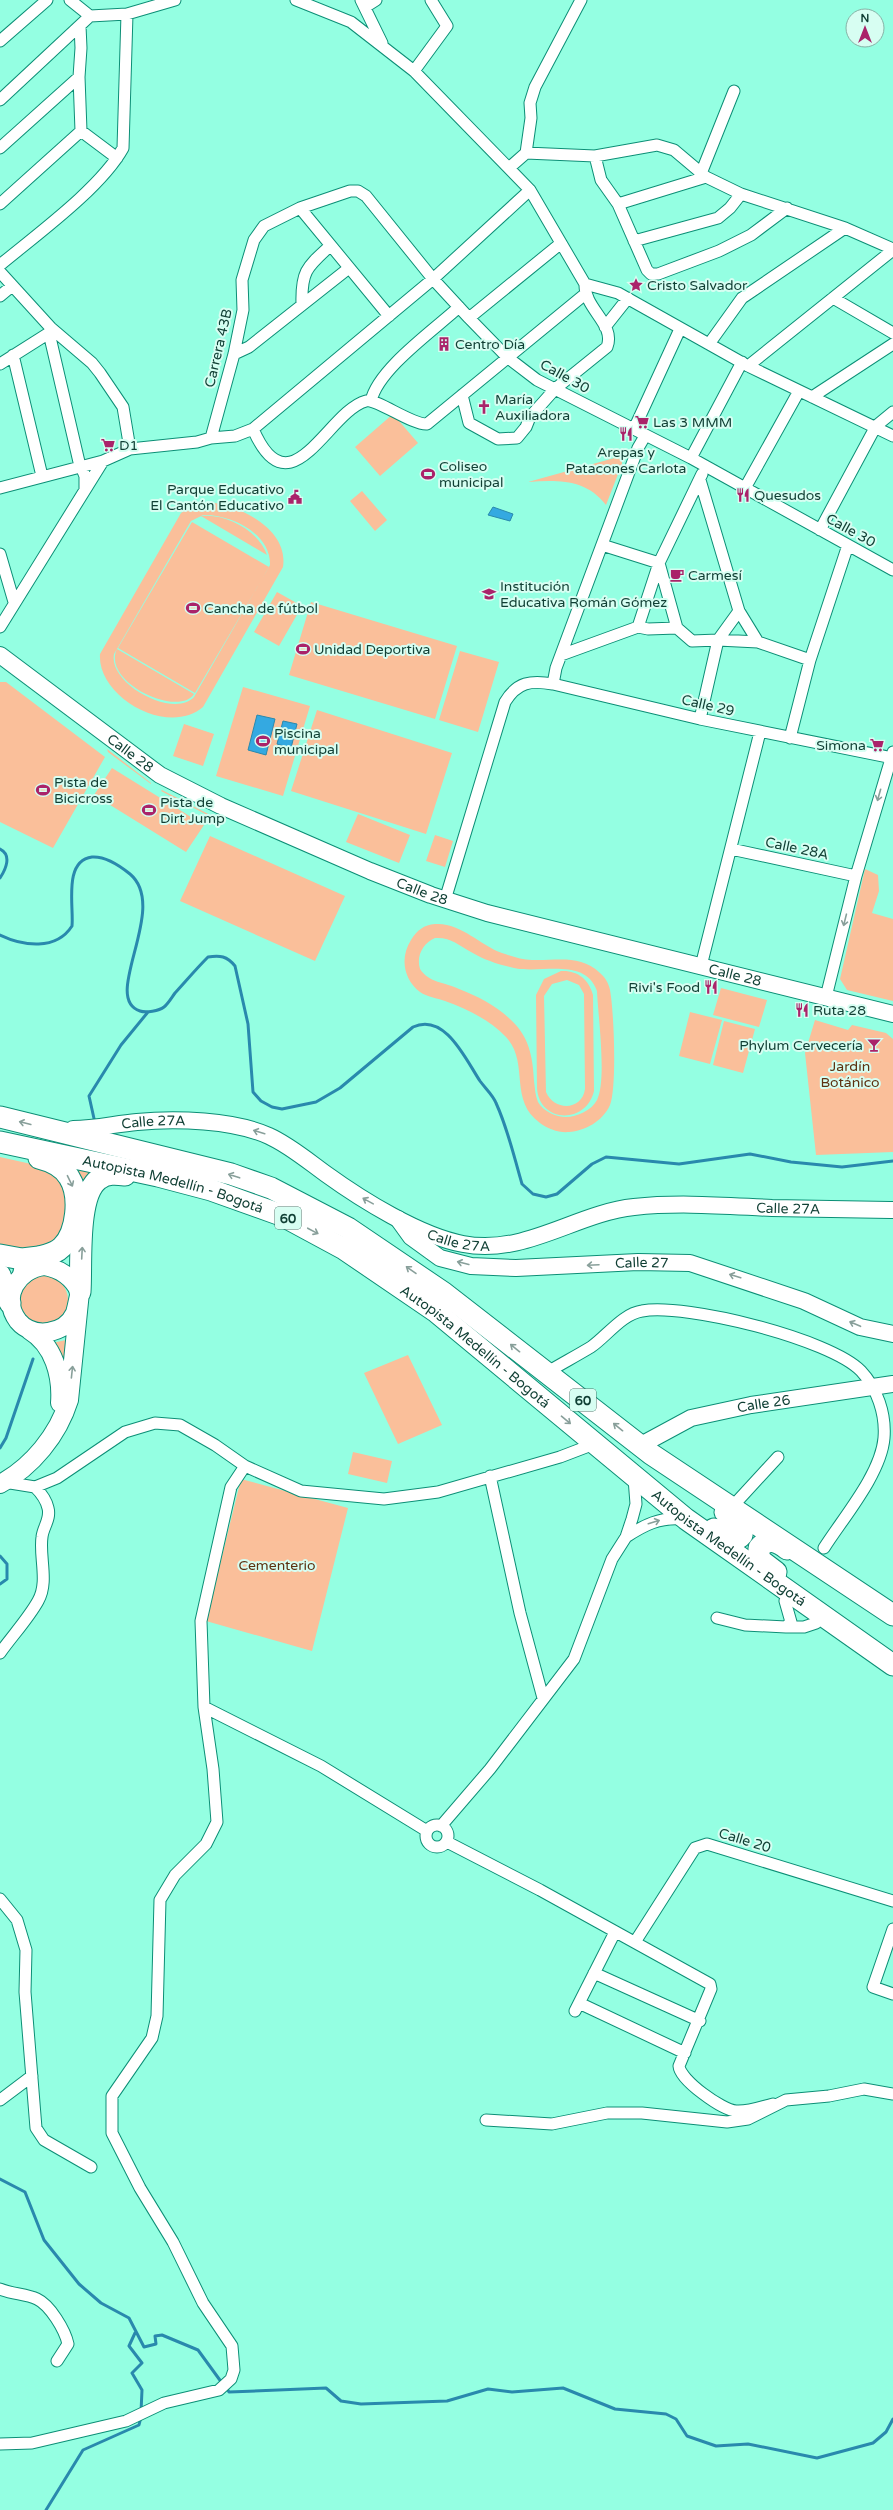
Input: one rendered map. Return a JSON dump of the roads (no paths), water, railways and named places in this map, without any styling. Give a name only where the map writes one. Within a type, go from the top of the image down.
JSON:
[{"type":"highway","name":"Autopista Medellín - Bogotá","points":[[0,1117],[49,1130],[184,1161],[271,1188],[348,1228],[374,1244],[444,1293],[646,1450],[846,1582],[893,1615]]},
{"type":"highway","name":"Autopista Medellín - Bogotá","points":[[1,1143],[158,1176],[249,1202],[299,1224],[344,1249],[435,1311],[630,1475],[686,1519],[893,1665]]},
{"type":"highway","points":[[0,1255],[32,1263],[53,1254],[68,1240],[74,1225],[74,1190],[70,1178],[61,1168],[48,1161],[22,1154],[1,1143]]},
{"type":"highway","points":[[80,1292],[84,1213],[89,1190],[99,1178],[108,1174],[146,1179],[158,1176]]},
{"type":"highway","points":[[0,1275],[10,1304]]},
{"type":"highway","points":[[630,1475],[638,1477],[727,1537],[735,1539],[741,1537],[744,1531],[739,1521],[658,1467],[646,1450]]},
{"type":"highway","points":[[846,1582],[826,1575],[780,1543],[768,1542],[759,1548],[758,1554],[762,1562],[852,1626],[875,1652]]},
{"type":"main road","name":"Calle 28","points":[[0,655],[160,775],[221,806],[445,900],[483,912],[893,1014]]},
{"type":"main road","name":"Calle 27A","points":[[49,1130],[95,1130],[145,1121],[198,1122],[240,1127],[279,1141],[352,1192],[396,1216],[440,1238],[464,1245],[505,1245],[546,1236],[607,1213],[637,1207],[735,1206],[843,1210],[893,1210]]},
{"type":"main road","name":"Calle 27","points":[[396,1216],[411,1237],[440,1258],[471,1266],[516,1268],[638,1262],[690,1263],[804,1301],[860,1327],[893,1334]]},
{"type":"main road","points":[[2,1483],[36,1456],[53,1435],[64,1416],[69,1400],[80,1292],[65,1273],[55,1268],[32,1263],[13,1286],[10,1304],[18,1322],[40,1336],[55,1360],[61,1394],[59,1412],[53,1435]]},
{"type":"main road","points":[[26,1328],[42,1332],[59,1329],[68,1323],[74,1313],[80,1292]]},
{"type":"main road","name":"Calle 26","points":[[646,1450],[691,1418],[751,1405],[893,1384]]},
{"type":"street","points":[[0,41],[47,0]]},
{"type":"street","points":[[70,0],[90,16],[127,14],[175,0]]},
{"type":"street","points":[[296,0],[352,22],[383,45],[414,71],[510,167],[530,190],[560,244],[585,284],[584,295],[609,332],[607,347],[555,389],[530,417],[526,427],[517,438],[509,440],[498,439],[469,423],[462,394]]},
{"type":"street","points":[[376,0],[363,4],[383,45]]},
{"type":"street","points":[[414,71],[447,26],[431,0]]},
{"type":"street","points":[[510,167],[526,153],[531,118],[530,103],[535,87],[581,0]]},
{"type":"street","points":[[0,265],[95,183],[118,158],[123,148],[127,14]]},
{"type":"street","points":[[0,100],[90,16]]},
{"type":"street","points":[[80,26],[81,48],[79,77],[81,131]]},
{"type":"street","points":[[0,148],[79,77]]},
{"type":"street","points":[[704,174],[734,91]]},
{"type":"street","points":[[81,131],[118,158]]},
{"type":"street","points":[[0,204],[81,131]]},
{"type":"street","points":[[526,153],[596,156],[657,145],[674,150],[704,174],[741,194],[844,228],[893,250],[833,298],[745,364],[691,458]]},
{"type":"street","points":[[596,156],[601,180],[618,204],[647,270],[651,274],[658,274],[718,251],[751,235],[787,208]]},
{"type":"street","points":[[618,204],[704,174]]},
{"type":"street","points":[[0,488],[103,461],[130,449],[197,442],[211,438],[235,436],[253,429],[433,279],[530,190]]},
{"type":"street","name":"Carrera 43B","points":[[211,438],[234,354],[243,310],[242,280],[254,240],[264,226],[300,208],[350,191],[358,191]]},
{"type":"street","name":"Calle 30","points":[[358,191],[366,196],[433,279],[469,318],[507,357],[537,380],[691,458],[848,546],[892,566]]},
{"type":"street","points":[[634,241],[718,218],[730,208],[741,194]]},
{"type":"street","points":[[300,208],[389,316]]},
{"type":"street","points":[[709,344],[742,298],[844,228]]},
{"type":"street","points":[[469,318],[560,244]]},
{"type":"street","points":[[302,304],[302,292],[307,267],[330,246]]},
{"type":"street","points":[[234,354],[249,347],[348,268]]},
{"type":"street","points":[[0,272],[50,331],[92,363],[115,394],[123,407],[130,449]]},
{"type":"street","points":[[585,284],[611,290],[628,298],[680,329],[745,364],[799,391],[876,426],[893,436]]},
{"type":"street","points":[[0,296],[12,286]]},
{"type":"street","points":[[253,429],[260,444],[270,456],[278,462],[287,463],[304,455],[354,407],[371,401],[418,423],[427,424],[584,295]]},
{"type":"street","points":[[605,327],[628,298]]},
{"type":"street","points":[[833,298],[893,333]]},
{"type":"street","points":[[371,401],[379,380],[459,307]]},
{"type":"street","points":[[634,429],[680,329]]},
{"type":"street","points":[[0,364],[50,331]]},
{"type":"street","points":[[50,331],[86,484],[84,493]]},
{"type":"street","points":[[812,397],[893,344]]},
{"type":"street","points":[[13,355],[42,476]]},
{"type":"street","points":[[745,488],[799,391]]},
{"type":"street","points":[[820,530],[876,426],[893,412]]},
{"type":"street","points":[[553,684],[561,655],[638,448],[645,436]]},
{"type":"street","points":[[0,627],[14,602],[103,461]]},
{"type":"street","points":[[638,627],[659,564],[700,480],[705,466]]},
{"type":"street","points":[[700,480],[738,612],[758,642]]},
{"type":"street","points":[[602,545],[659,564]]},
{"type":"street","points":[[790,738],[810,660],[848,546]]},
{"type":"street","points":[[0,554],[14,602]]},
{"type":"street","points":[[659,564],[677,628],[692,641],[718,640],[758,642],[810,660]]},
{"type":"street","points":[[700,719],[718,640],[738,612]]},
{"type":"street","points":[[561,655],[638,627],[648,629],[677,628]]},
{"type":"street","name":"Calle 29","points":[[445,900],[505,702],[518,686],[532,682],[553,684],[760,732],[892,756]]},
{"type":"street","points":[[701,966],[760,732]]},
{"type":"street","points":[[826,997],[856,876],[892,756]]},
{"type":"street","name":"Calle 28A","points":[[731,849],[856,876]]},
{"type":"street","points":[[546,1373],[592,1346],[629,1317],[642,1311],[669,1311],[715,1316],[768,1329],[814,1344],[844,1358],[861,1371],[873,1387],[879,1400],[884,1426],[880,1458],[824,1548]]},
{"type":"street","points":[[2,1483],[35,1487],[57,1478],[124,1432],[154,1423],[180,1425],[216,1445],[245,1466],[301,1491],[384,1499],[438,1492],[560,1457],[594,1444]]},
{"type":"street","points":[[732,1507],[778,1457]]},
{"type":"street","points":[[0,2444],[32,2443],[126,2421],[164,2403],[219,2390],[231,2379],[234,2370],[232,2346],[203,2303],[173,2242],[140,2188],[112,2133],[112,2096],[152,2038],[157,2016],[160,1900],[175,1875],[206,1844],[217,1822],[213,1769],[204,1707],[201,1621],[231,1487],[245,1466]]},
{"type":"street","points":[[441,1826],[490,1769],[574,1659],[612,1559],[626,1537],[636,1504],[630,1475]]},
{"type":"street","points":[[490,1476],[520,1613],[543,1698]]},
{"type":"street","points":[[0,1653],[39,1600],[44,1575],[41,1548],[42,1534],[48,1522],[48,1508],[44,1497],[35,1487]]},
{"type":"street","points":[[626,1537],[643,1525],[658,1520],[667,1518],[686,1519]]},
{"type":"street","points":[[785,1602],[791,1622],[786,1627]]},
{"type":"street","points":[[717,1618],[745,1625],[804,1627],[816,1623]]},
{"type":"street","points":[[204,1707],[321,1766],[427,1831]]},
{"type":"street","points":[[433,1826],[441,1826],[447,1830],[447,1842],[441,1847],[433,1847],[426,1839],[427,1831],[433,1826]]},
{"type":"street","points":[[447,1842],[635,1942],[710,1984],[711,1989],[700,2021],[679,2066],[681,2074],[716,2102],[735,2111],[786,2100],[829,2096],[858,2090],[893,2094]]},
{"type":"street","name":"Calle 20","points":[[635,1942],[695,1848],[700,1845],[706,1844],[892,1897]]},
{"type":"street","points":[[0,1898],[17,1920],[26,1950],[25,1992],[36,2128],[44,2140],[91,2167]]},
{"type":"street","points":[[893,1929],[890,1947],[873,1987],[893,1994]]},
{"type":"street","points":[[615,1932],[577,2007],[685,2053]]},
{"type":"street","points":[[594,1973],[700,2021]]},
{"type":"street","points":[[0,2100],[32,2076]]},
{"type":"street","points":[[486,2120],[552,2124],[607,2113],[642,2113],[727,2122],[748,2119],[773,2104]]},
{"type":"street","points":[[0,2289],[37,2299],[56,2318],[66,2336],[68,2344],[57,2362]]},
{"type":"water","points":[[493,507],[513,514],[510,521],[488,515]]},
{"type":"water","points":[[257,715],[275,719],[266,755],[248,750]]},
{"type":"water","points":[[283,721],[297,724],[291,748],[277,744]]},
{"type":"waterway","points":[[0,849],[4,852],[7,858],[6,866],[0,878]]},
{"type":"waterway","points":[[0,935],[29,944],[48,943],[57,940],[72,926],[72,886],[73,875],[77,867],[83,860],[92,857],[102,858],[112,862],[130,874],[140,889],[143,908],[127,989],[130,1003],[140,1011],[146,1012],[159,1010],[164,1007],[208,957],[220,956],[229,960],[235,966],[248,1024],[253,1092],[261,1101],[272,1107],[282,1109],[316,1102],[340,1088],[413,1027],[424,1024],[435,1026],[445,1032],[453,1040],[480,1081],[495,1100],[507,1133],[522,1184],[533,1194],[546,1197],[557,1194],[592,1164],[606,1157],[679,1164],[750,1154],[791,1162],[842,1167],[893,1161]]},
{"type":"waterway","points":[[95,1123],[89,1096],[121,1045],[148,1012]]},
{"type":"waterway","points":[[0,1448],[6,1438],[33,1359]]},
{"type":"waterway","points":[[0,1556],[7,1564],[7,1579],[0,1584]]},
{"type":"waterway","points":[[0,2179],[25,2192],[44,2240],[79,2284],[101,2303],[129,2318],[144,2347],[156,2344],[155,2336],[162,2335],[198,2350],[222,2383]]},
{"type":"waterway","points":[[135,2333],[129,2346],[142,2363],[132,2373],[142,2390],[141,2412]]},
{"type":"waterway","points":[[226,2387],[229,2392],[326,2388],[341,2401],[361,2404],[447,2401],[488,2389],[512,2392],[563,2388],[615,2409],[666,2414],[676,2419],[687,2436],[716,2446],[748,2444],[817,2458],[873,2443],[886,2432],[893,2419]]},
{"type":"waterway","points":[[46,2510],[83,2450],[139,2425],[141,2417]]},
{"type":"place","name":"Cristo Salvador","points":[[636,285]]},
{"type":"place","name":"Centro Día","points":[[444,344]]},
{"type":"place","name":"María Auxiliadora","points":[[484,407]]},
{"type":"place","name":"Las 3 MMM","points":[[642,422]]},
{"type":"place","name":"Arepas y Patacones Carlota","points":[[626,434]]},
{"type":"place","name":"D1","points":[[108,445]]},
{"type":"place","name":"Coliseo municipal","points":[[428,474]]},
{"type":"place","name":"Quesudos","points":[[743,495]]},
{"type":"place","name":"Parque Educativo El Cantón Educativo","points":[[295,497]]},
{"type":"place","name":"Carmesí","points":[[677,575]]},
{"type":"place","name":"Institución Educativa Román Gómez","points":[[489,594]]},
{"type":"place","name":"Cancha de fútbol","points":[[193,608]]},
{"type":"place","name":"Unidad Deportiva","points":[[303,649]]},
{"type":"place","name":"Piscina municipal","points":[[263,741]]},
{"type":"place","name":"Simona","points":[[877,745]]},
{"type":"place","name":"Pista de Bicicross","points":[[43,790]]},
{"type":"place","name":"Pista de Dirt Jump","points":[[149,810]]},
{"type":"place","name":"Rivi's Food","points":[[711,987]]},
{"type":"place","name":"Ruta 28","points":[[802,1010]]},
{"type":"place","name":"Phylum Cervecería","points":[[874,1045]]},
{"type":"park label","name":"Jardín Botánico","points":[[850,1074]]},
{"type":"park label","name":"Cementerio","points":[[277,1565]]}]
